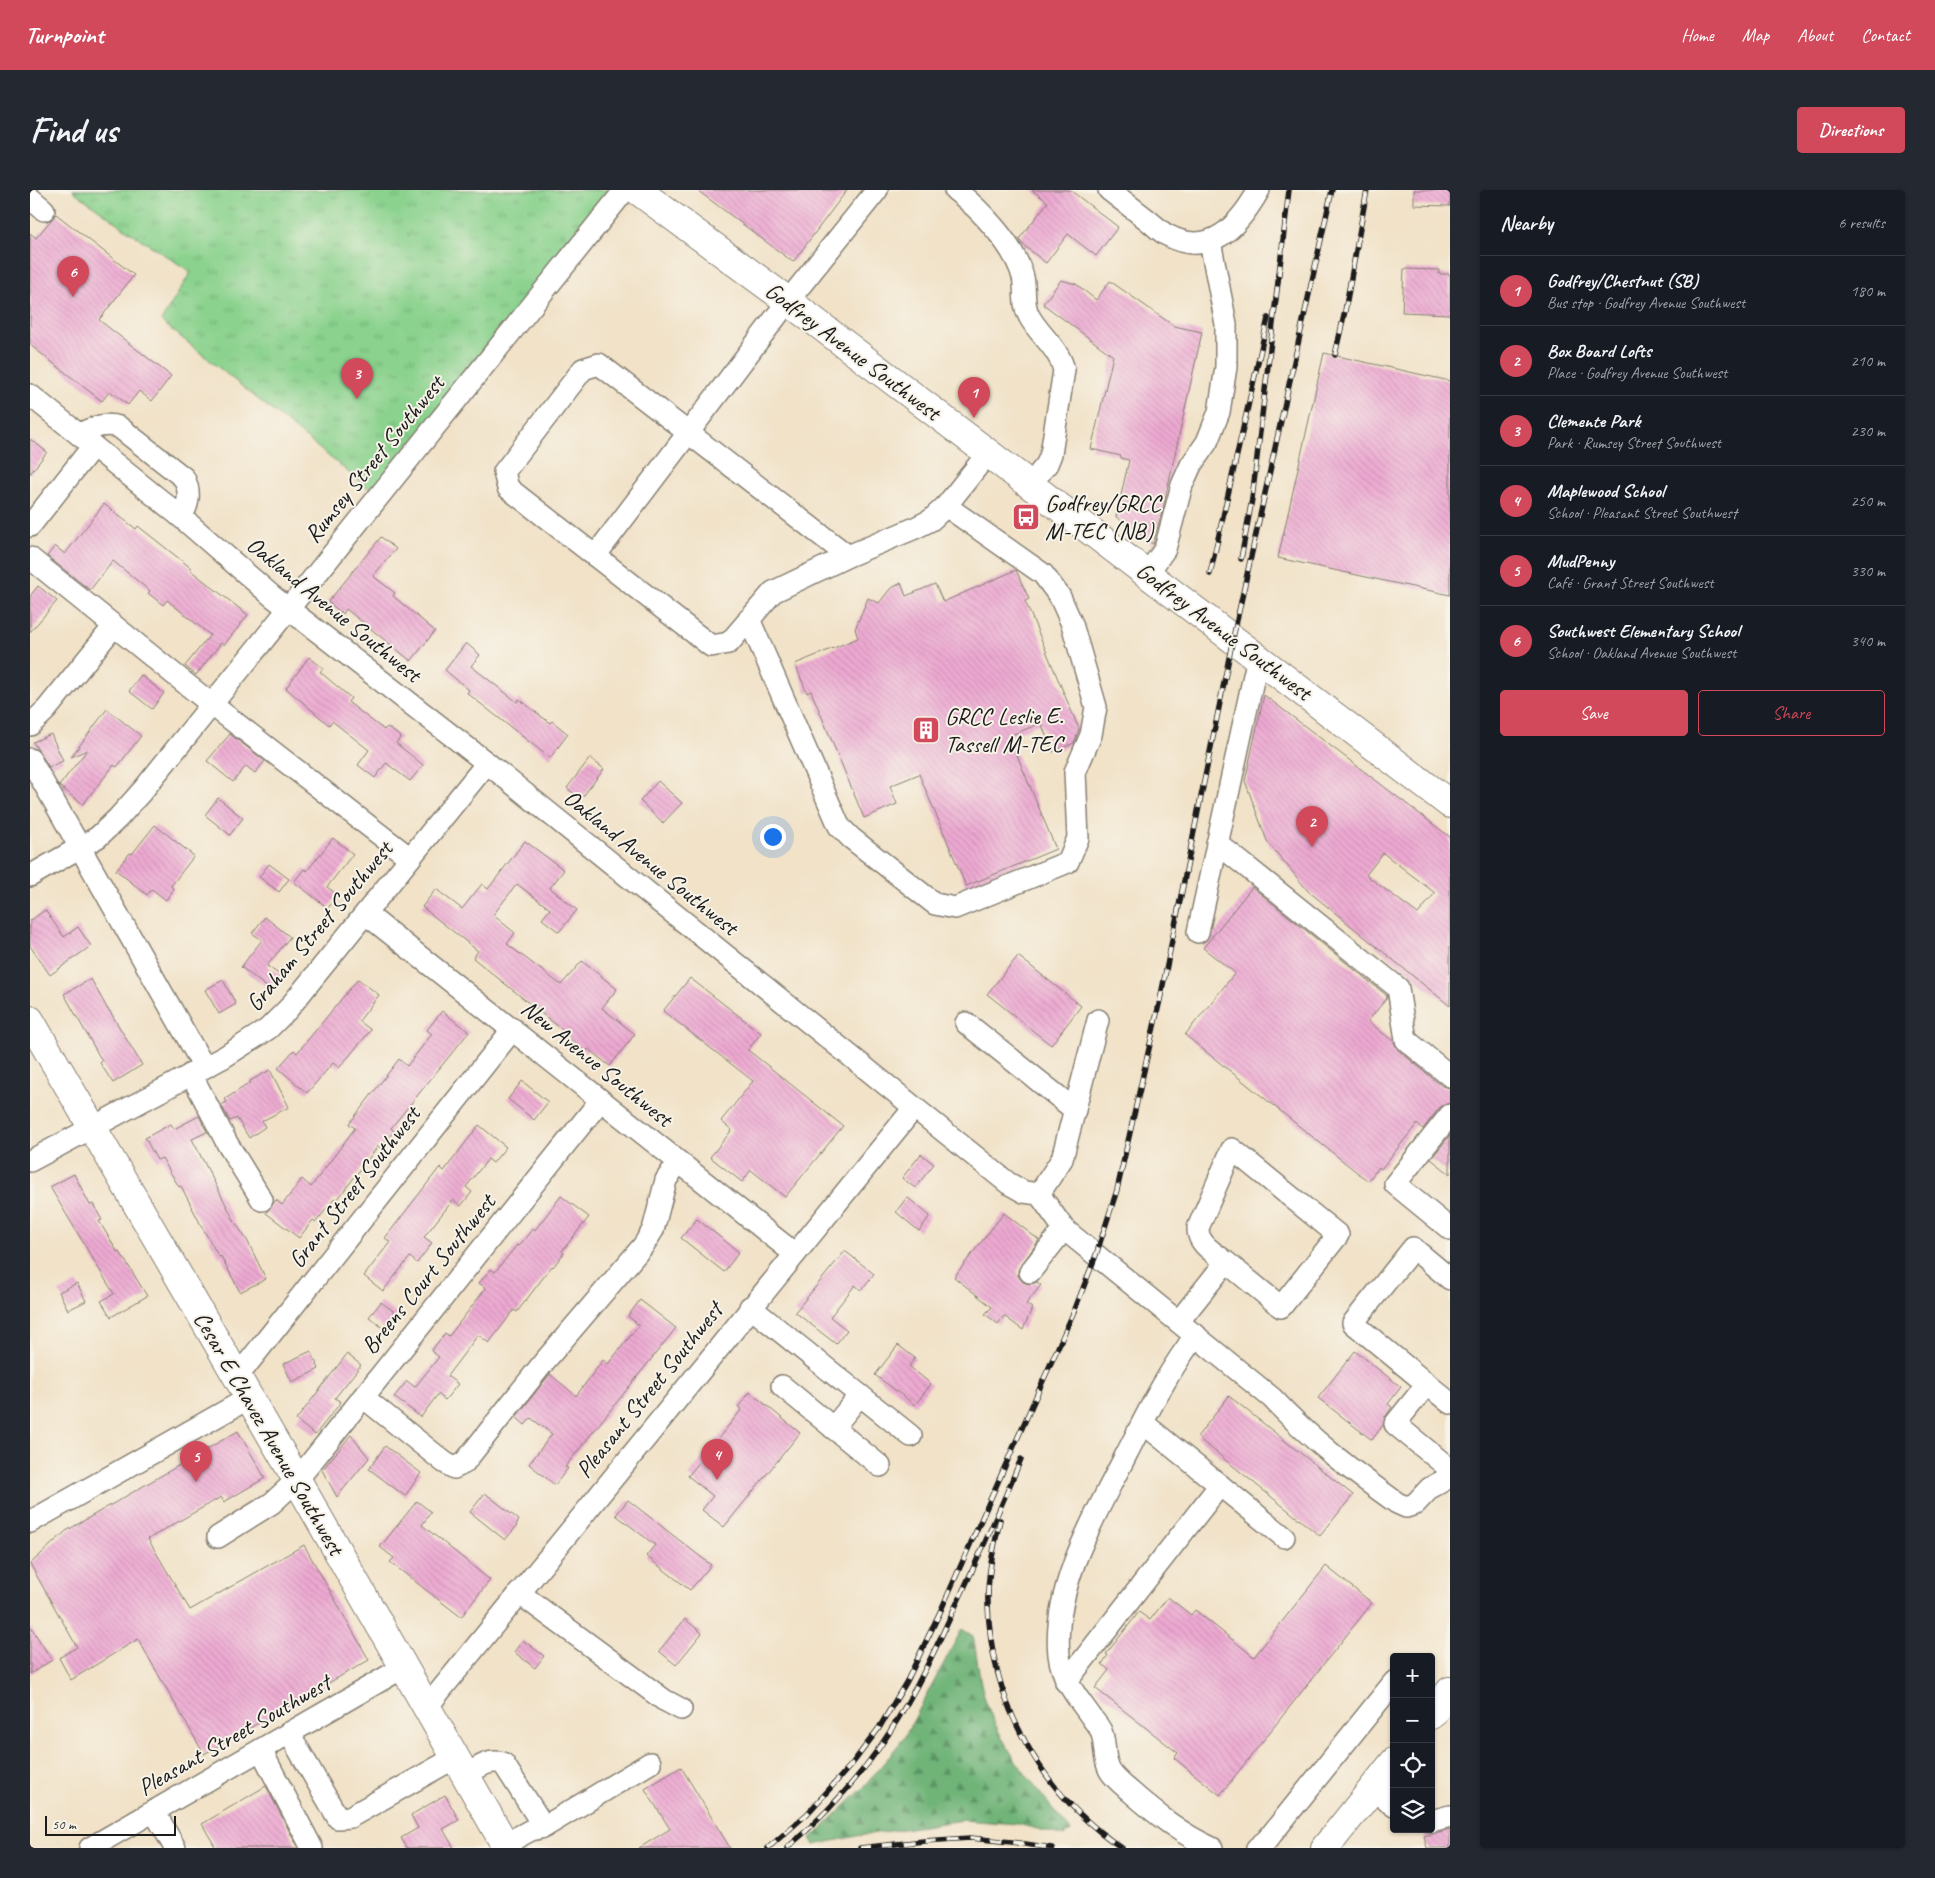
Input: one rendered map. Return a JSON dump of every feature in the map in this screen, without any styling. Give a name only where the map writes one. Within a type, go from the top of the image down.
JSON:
[{"type":"main road","name":"Godfrey Avenue Southwest","points":[[637,190],[788,301],[1258,656],[1450,804]]},
{"type":"main road","name":"Cesar E Chavez Avenue Southwest","points":[[30,1020],[297,1480],[506,1846]]},
{"type":"main road","points":[[1435,1710],[1450,1691]]},
{"type":"main road","points":[[1325,1848],[1390,1767]]},
{"type":"street","name":"Rumsey Street Southwest","points":[[30,876],[98,837],[143,790],[624,190]]},
{"type":"street","points":[[596,556],[788,301],[877,190]]},
{"type":"street","points":[[955,190],[976,206],[1010,248],[1023,277],[1028,314],[1062,359],[1064,370],[1051,454],[1030,485]]},
{"type":"street","points":[[1109,190],[1167,235],[1185,242],[1200,243],[1210,241],[1234,227],[1259,190]]},
{"type":"street","points":[[1147,574],[1166,549],[1182,485],[1191,465],[1207,442],[1219,412],[1226,367],[1226,324],[1210,241]]},
{"type":"street","points":[[848,556],[599,364],[583,369],[504,472],[508,488],[711,646],[729,643],[773,592],[848,556],[931,520],[946,506],[988,453]]},
{"type":"street","name":"Oakland Avenue Southwest","points":[[30,395],[181,517],[288,608],[487,763],[1008,1183],[1024,1192],[1039,1194]]},
{"type":"street","points":[[30,526],[86,440],[98,426],[110,424],[119,427],[184,478],[188,486],[188,502],[181,517]]},
{"type":"street","points":[[749,619],[839,826],[851,838],[935,904],[955,908],[1068,862],[1078,838],[1075,772],[1091,735],[1096,707],[1072,624],[1060,597],[1043,574],[946,506]]},
{"type":"street","points":[[30,558],[211,704],[410,858]]},
{"type":"street","points":[[30,725],[46,710],[114,626]]},
{"type":"street","points":[[1198,932],[1258,656]]},
{"type":"street","points":[[30,759],[80,848],[198,1071],[227,1143],[262,1200]]},
{"type":"street","name":"Graham Street Southwest","points":[[30,1160],[198,1071],[268,1029],[288,1009],[487,763]]},
{"type":"street","points":[[1217,843],[1398,988],[1406,1040],[1450,1076]]},
{"type":"street","name":"New Avenue Southwest","points":[[366,914],[795,1254]]},
{"type":"street","points":[[1098,1020],[1062,1159],[1039,1194],[1064,1228],[1272,1398],[1329,1453],[1397,1503],[1410,1507],[1420,1500],[1430,1488],[1450,1477]]},
{"type":"street","points":[[966,1022],[1075,1110]]},
{"type":"street","name":"Grant Street Southwest","points":[[30,1522],[243,1387],[513,1029]]},
{"type":"street","name":"Breens Court Southwest","points":[[218,1537],[272,1503],[297,1480],[600,1101]]},
{"type":"street","name":"Pleasant Street Southwest","points":[[427,1707],[750,1307],[914,1108]]},
{"type":"street","points":[[1450,1115],[1395,1184],[1450,1229]]},
{"type":"street","points":[[1232,1149],[1338,1235],[1281,1307],[1226,1262],[1201,1241],[1198,1228],[1232,1149]]},
{"type":"street","points":[[363,1396],[444,1462],[454,1468],[464,1463],[544,1362],[643,1246],[653,1230],[666,1180],[678,1162]]},
{"type":"street","points":[[1030,1272],[1064,1228]]},
{"type":"street","points":[[1450,1279],[1413,1248],[1353,1323],[1450,1403]]},
{"type":"street","points":[[1179,1321],[1226,1262]]},
{"type":"street","points":[[750,1307],[911,1436]]},
{"type":"street","points":[[1196,1335],[1180,1356],[1143,1423],[1089,1530],[1074,1565],[1064,1596],[1058,1627],[1059,1657],[1066,1682],[1102,1732],[1106,1760],[1110,1771],[1118,1781],[1173,1827],[1193,1840],[1212,1848]]},
{"type":"street","points":[[1427,1384],[1395,1424],[1450,1469]]},
{"type":"street","points":[[782,1386],[880,1466]]},
{"type":"street","points":[[834,1428],[860,1396]]},
{"type":"street","points":[[1143,1423],[1284,1537]]},
{"type":"street","points":[[1066,1682],[1220,1485]]},
{"type":"street","points":[[519,1593],[664,1700],[681,1709]]},
{"type":"street","name":"Pleasant Street Southwest","points":[[90,1848],[404,1667]]},
{"type":"street","points":[[1268,1845],[1390,1687]]},
{"type":"street","points":[[290,1733],[338,1818],[350,1817],[461,1766],[496,1761],[503,1763],[544,1827]]},
{"type":"street","points":[[261,1750],[312,1848]]},
{"type":"street","points":[[506,1846],[531,1830],[544,1827],[650,1763]]},
{"type":"street","points":[[1372,1789],[1390,1803]]},
{"type":"street","points":[[154,1811],[175,1848]]},
{"type":"street","points":[[1435,1820],[1450,1816]]},
{"type":"green space","points":[[72,190],[625,190],[378,496],[161,321],[191,272],[128,231]]},
{"type":"green space","points":[[962,1629],[973,1636],[985,1699],[1004,1741],[1024,1772],[1071,1831],[1065,1836],[1018,1824],[962,1820],[857,1836],[814,1845],[811,1839],[864,1787],[904,1738]]},
{"type":"building","points":[[697,190],[847,190],[793,262]]},
{"type":"building","points":[[1032,190],[1070,190],[1118,227],[1096,256],[1068,234],[1046,263],[1022,244],[1019,239],[1048,202]]},
{"type":"building","points":[[1414,190],[1450,190],[1450,206],[1414,205]]},
{"type":"building","points":[[56,214],[134,275],[99,320],[171,376],[152,401],[139,391],[128,405],[110,391],[102,401],[30,345],[30,233],[36,238]]},
{"type":"building","points":[[1404,269],[1439,270],[1439,274],[1450,274],[1450,314],[1402,312]]},
{"type":"building","points":[[1061,280],[1076,284],[1096,300],[1110,281],[1174,326],[1202,332],[1163,508],[1153,544],[1116,517],[1129,460],[1121,458],[1121,456],[1091,449],[1113,356],[1043,304]]},
{"type":"building","points":[[1324,353],[1450,381],[1450,595],[1278,558]]},
{"type":"building","points":[[30,439],[47,452],[30,474]]},
{"type":"building","points":[[104,504],[136,529],[138,526],[248,615],[224,645],[221,643],[196,675],[185,666],[210,635],[167,600],[163,605],[148,593],[150,591],[113,561],[90,590],[47,556],[55,546],[65,554]]},
{"type":"building","points":[[381,537],[396,549],[373,576],[395,593],[393,596],[435,631],[411,661],[346,609],[343,614],[328,602]]},
{"type":"building","name":"GRCC Leslie E. Tassell M-TEC","points":[[1016,570],[1029,599],[1025,601],[1079,729],[1074,743],[1053,752],[1041,723],[1009,736],[1056,849],[966,886],[919,774],[890,786],[897,804],[864,818],[811,691],[807,693],[795,664],[858,638],[855,629],[868,598],[879,603],[890,589],[901,583],[906,596],[935,584],[943,602]]},
{"type":"building","points":[[38,586],[57,601],[30,632],[30,596]]},
{"type":"building","points":[[466,643],[480,655],[471,666],[517,702],[519,699],[550,723],[552,721],[568,734],[550,758],[467,693],[469,690],[445,670]]},
{"type":"building","points":[[309,657],[323,668],[320,672],[351,698],[348,702],[384,730],[387,727],[401,737],[396,743],[423,765],[410,781],[386,763],[375,778],[358,765],[369,750],[332,721],[329,725],[286,688]]},
{"type":"building","points":[[141,675],[164,693],[152,709],[129,691]]},
{"type":"building","points":[[1264,695],[1450,837],[1450,1006],[1308,891],[1267,841],[1245,781]],"holes":[[[1383,853],[1435,893],[1418,914],[1366,875]]]},
{"type":"building","points":[[107,709],[141,736],[117,767],[114,765],[83,804],[59,786],[87,750],[71,757]]},
{"type":"building","points":[[51,734],[63,761],[49,767],[33,742]]},
{"type":"building","points":[[230,734],[265,761],[255,773],[246,766],[233,782],[207,761]]},
{"type":"building","points":[[590,758],[604,769],[581,799],[567,788]]},
{"type":"building","points":[[658,781],[682,803],[663,823],[640,801]]},
{"type":"building","points":[[218,798],[243,818],[230,835],[205,815]]},
{"type":"building","points":[[155,825],[194,856],[171,886],[174,889],[166,900],[152,889],[147,895],[116,870],[130,853],[132,854]]},
{"type":"building","points":[[333,838],[353,854],[327,887],[338,895],[328,908],[294,882],[304,869],[307,871]]},
{"type":"building","points":[[525,841],[564,870],[550,888],[577,910],[559,932],[542,919],[550,909],[517,884],[493,915],[515,933],[507,944],[561,985],[582,961],[617,989],[602,1008],[635,1034],[610,1066],[588,1049],[586,1052],[568,1038],[570,1036],[473,958],[478,951],[422,907],[436,889],[462,909],[482,884],[488,889]]},
{"type":"building","points":[[269,864],[289,879],[279,892],[259,877]]},
{"type":"building","points":[[1252,887],[1386,995],[1387,998],[1368,1021],[1394,1042],[1398,1050],[1442,1086],[1450,1088],[1450,1103],[1440,1107],[1423,1129],[1417,1124],[1381,1169],[1379,1167],[1368,1181],[1185,1035],[1235,973],[1203,948]]},
{"type":"building","points":[[45,910],[64,937],[78,927],[91,946],[50,975],[30,946],[30,921]]},
{"type":"building","points":[[265,917],[290,937],[267,966],[280,975],[269,989],[241,967],[262,940],[252,933]]},
{"type":"building","points":[[1018,956],[1081,1006],[1051,1045],[987,994]]},
{"type":"building","points":[[690,978],[761,1033],[748,1050],[843,1126],[785,1197],[751,1170],[742,1182],[710,1157],[732,1130],[721,1121],[753,1081],[663,1011]]},
{"type":"building","points":[[91,979],[142,1065],[113,1083],[100,1063],[102,1061],[64,994]]},
{"type":"building","points":[[358,979],[379,995],[359,1021],[371,1030],[339,1068],[333,1063],[307,1093],[278,1068],[294,1050],[297,1053]]},
{"type":"building","points":[[223,980],[236,1004],[219,1014],[205,990]]},
{"type":"building","points":[[442,1011],[469,1032],[391,1128],[394,1131],[380,1148],[378,1146],[337,1200],[335,1198],[316,1222],[313,1220],[299,1238],[266,1213],[276,1200],[282,1205],[302,1179],[311,1187],[355,1128],[349,1124],[399,1059],[407,1066],[432,1034],[427,1030]]},
{"type":"building","points":[[270,1070],[289,1107],[262,1121],[265,1127],[249,1138],[237,1118],[230,1121],[221,1105],[227,1102],[225,1099],[250,1083],[250,1081]]},
{"type":"building","points":[[522,1081],[548,1102],[534,1120],[508,1099]]},
{"type":"building","points":[[199,1116],[207,1132],[192,1139],[266,1279],[240,1292],[221,1256],[219,1257],[203,1229],[181,1186],[179,1187],[162,1158],[157,1160],[145,1138],[171,1124],[174,1129]]},
{"type":"building","points":[[479,1125],[506,1147],[493,1163],[488,1159],[466,1187],[472,1192],[461,1206],[453,1200],[424,1237],[432,1243],[417,1263],[410,1257],[383,1291],[364,1276],[390,1242],[385,1238],[440,1167],[444,1171]]},
{"type":"building","points":[[1450,1135],[1450,1174],[1431,1159]]},
{"type":"building","points":[[921,1154],[934,1164],[915,1188],[902,1178]]},
{"type":"building","points":[[74,1174],[90,1205],[93,1204],[102,1220],[99,1221],[118,1253],[120,1252],[147,1296],[111,1317],[101,1301],[114,1294],[50,1187]]},
{"type":"building","points":[[561,1196],[589,1217],[562,1251],[564,1253],[553,1267],[517,1312],[514,1310],[489,1343],[478,1335],[447,1376],[458,1384],[445,1400],[438,1394],[421,1417],[394,1397],[407,1381],[415,1387],[439,1357],[431,1351],[445,1333],[449,1336],[486,1288],[479,1283],[491,1269],[495,1272],[533,1228],[535,1230]]},
{"type":"building","points":[[907,1197],[930,1216],[919,1231],[896,1212]]},
{"type":"building","points":[[1004,1213],[1039,1240],[1018,1270],[1018,1276],[1023,1282],[1029,1284],[1037,1282],[1041,1285],[1026,1304],[1032,1308],[1023,1330],[1004,1316],[998,1324],[985,1314],[992,1307],[954,1277]]},
{"type":"building","points":[[697,1219],[739,1252],[724,1272],[681,1238]]},
{"type":"building","points":[[845,1251],[874,1274],[861,1290],[855,1285],[830,1317],[847,1330],[836,1344],[795,1312]]},
{"type":"building","points":[[77,1283],[86,1301],[68,1310],[59,1292]]},
{"type":"building","points":[[640,1300],[676,1328],[565,1467],[568,1468],[555,1485],[529,1464],[552,1434],[531,1418],[525,1425],[516,1417],[550,1374],[576,1396],[603,1360],[608,1364],[639,1325],[628,1316]]},
{"type":"building","points":[[381,1302],[400,1316],[388,1332],[369,1317]]},
{"type":"building","points":[[898,1345],[915,1358],[909,1366],[931,1384],[915,1405],[875,1375]]},
{"type":"building","points":[[311,1351],[319,1369],[292,1382],[283,1364]]},
{"type":"building","points":[[1355,1351],[1401,1387],[1388,1404],[1392,1407],[1385,1417],[1383,1425],[1372,1440],[1318,1398]]},
{"type":"building","points":[[347,1354],[361,1365],[335,1398],[341,1402],[315,1435],[296,1420]]},
{"type":"building","points":[[750,1392],[800,1433],[724,1527],[702,1510],[713,1496],[688,1476],[742,1409],[738,1407]]},
{"type":"building","points":[[1229,1396],[1353,1495],[1320,1536],[1197,1437]]},
{"type":"building","points":[[238,1431],[265,1478],[224,1502],[221,1497],[148,1539],[190,1610],[304,1545],[369,1660],[204,1754],[138,1639],[71,1680],[59,1658],[77,1647],[30,1564],[66,1531]]},
{"type":"building","points":[[351,1435],[369,1458],[337,1497],[322,1470]]},
{"type":"building","points":[[385,1446],[421,1473],[405,1496],[369,1469]]},
{"type":"building","points":[[485,1493],[519,1520],[517,1526],[505,1540],[470,1512]]},
{"type":"building","points":[[628,1500],[711,1565],[690,1590],[646,1556],[655,1545],[616,1515]]},
{"type":"building","points":[[417,1501],[431,1512],[422,1525],[490,1580],[461,1617],[390,1562],[394,1558],[380,1547]]},
{"type":"building","points":[[1326,1566],[1372,1603],[1220,1795],[1174,1758],[1178,1753],[1095,1688],[1109,1670],[1102,1664],[1108,1655],[1106,1654],[1139,1612],[1150,1620],[1168,1597],[1191,1615],[1195,1610],[1254,1657]]},
{"type":"building","points":[[685,1619],[702,1633],[676,1665],[659,1651]]},
{"type":"building","points":[[30,1626],[52,1660],[30,1674]]},
{"type":"building","points":[[523,1640],[544,1656],[535,1668],[514,1652]]},
{"type":"building","points":[[681,1767],[730,1848],[639,1848],[670,1829],[645,1789]]},
{"type":"building","points":[[266,1786],[298,1848],[216,1848],[202,1824]]},
{"type":"building","points":[[445,1795],[459,1820],[443,1829],[454,1848],[407,1848],[401,1838],[418,1828],[411,1815]]},
{"type":"building","points":[[1450,1829],[1450,1848],[1427,1848],[1424,1836]]},
{"type":"railway","points":[[1241,559],[1252,499],[1289,190]]},
{"type":"railway","points":[[768,1848],[807,1814],[852,1764],[879,1728],[907,1681],[941,1610],[1075,1309],[1096,1255],[1117,1190],[1160,1000],[1233,638],[1332,190]]},
{"type":"railway","points":[[1335,355],[1367,190]]},
{"type":"railway","points":[[1210,574],[1268,318]]},
{"type":"railway","points":[[787,1848],[847,1788],[869,1762],[899,1717],[925,1670],[958,1602],[1021,1459]]},
{"type":"railway","points":[[1000,1520],[993,1551],[988,1603],[991,1639],[998,1675],[1010,1709],[1025,1742],[1045,1773],[1067,1801],[1093,1826],[1122,1848]]},
{"type":"railway","points":[[860,1848],[970,1838],[1052,1848]]},
{"type":"place","name":"Southwest Elementary School","points":[[73,297]]},
{"type":"place","name":"Clemente Park","points":[[357,399]]},
{"type":"place","name":"Godfrey/Chestnut (SB)","points":[[974,418]]},
{"type":"place","name":"Godfrey/GRCC M-TEC (NB)","points":[[1026,517]]},
{"type":"place","name":"GRCC Leslie E. Tassell M-TEC","points":[[926,730]]},
{"type":"place","name":"Box Board Lofts","points":[[1312,847]]},
{"type":"place","name":"Maplewood School","points":[[717,1480]]},
{"type":"place","name":"MudPenny","points":[[196,1482]]}]
